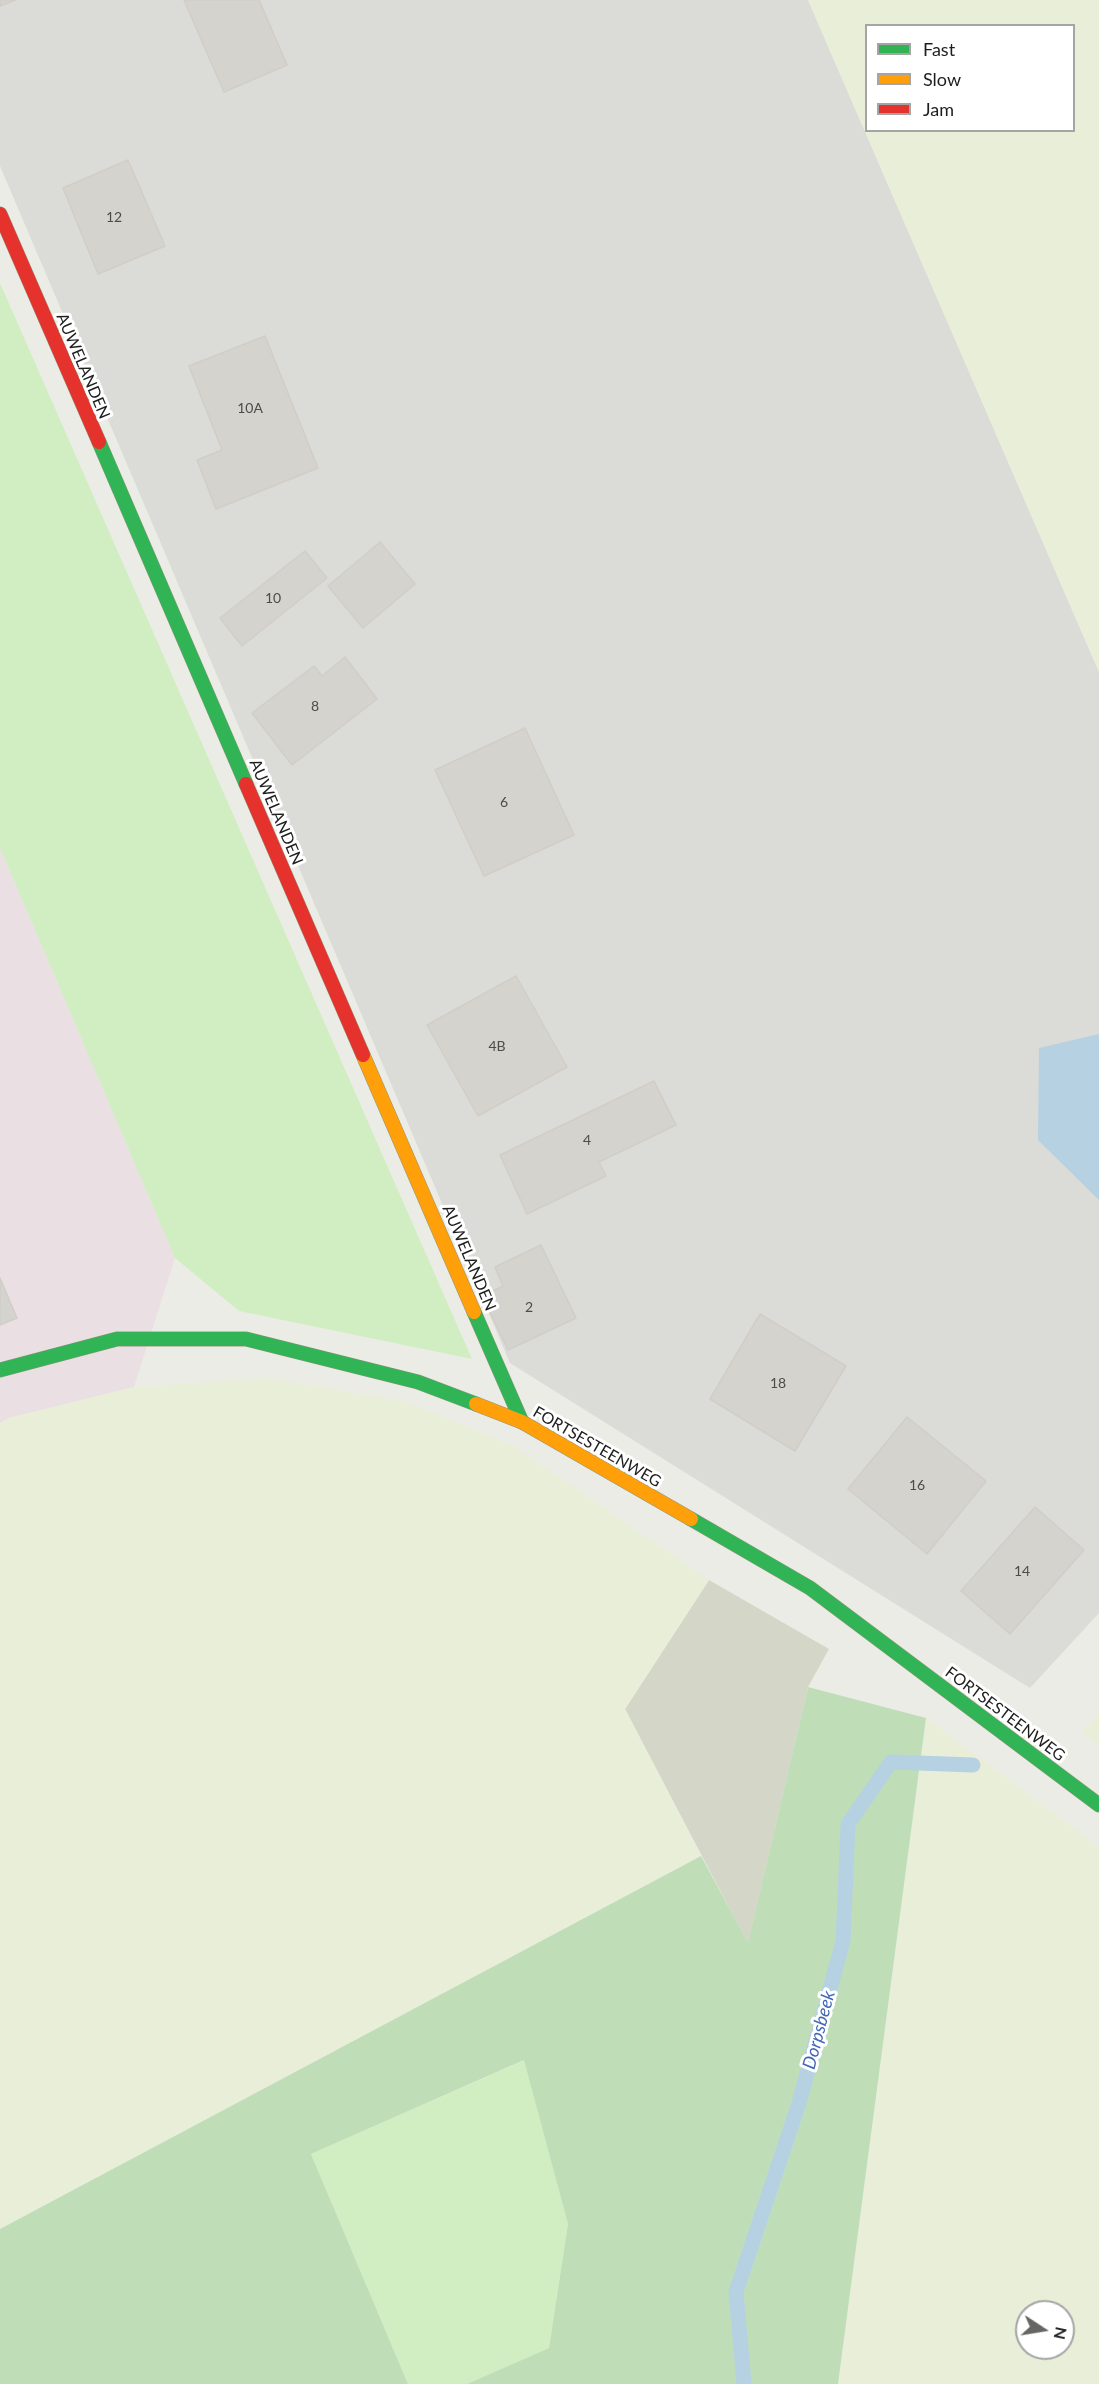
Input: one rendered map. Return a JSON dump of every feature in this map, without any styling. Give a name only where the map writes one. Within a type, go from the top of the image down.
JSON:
[{"type":"street","name":"AUWELANDEN","points":[[0,214],[522,1422]]},
{"type":"street","name":"FORTSESTEENWEG","points":[[0,1370],[117,1339],[246,1339],[418,1383],[522,1422],[810,1588],[1099,1805]]},
{"type":"shaded area","points":[[0,0],[808,0],[1099,672],[1099,1613],[1030,1688],[510,1363],[0,166]]},
{"type":"shaded area","points":[[808,0],[1099,0],[1099,672],[865,132],[1075,132],[1075,24],[865,24],[865,132]]},
{"type":"shaded area","points":[[0,848],[175,1258],[134,1387],[9,1418],[0,1423]]},
{"type":"shaded area","points":[[267,1378],[404,1401],[514,1446],[709,1580],[625,1709],[701,1856],[0,2229],[0,1423],[9,1418],[134,1387]]},
{"type":"shaded area","points":[[709,1580],[829,1649],[808,1687],[748,1944],[625,1709]]},
{"type":"shaded area","points":[[1099,1713],[1099,1747],[1082,1733]]},
{"type":"shaded area","points":[[926,1718],[1099,1847],[1099,2384],[838,2384]]},
{"type":"green space","points":[[0,283],[472,1359],[239,1311],[175,1258],[0,848]]},
{"type":"green space","points":[[808,1687],[926,1718],[838,2384],[467,2384],[549,2348],[568,2224],[524,2060],[311,2154],[408,2384],[0,2384],[0,2229],[701,1856],[748,1943]]},
{"type":"green space","points":[[525,2060],[568,2224],[549,2348],[467,2384],[408,2384],[311,2154]]},
{"type":"water","points":[[1099,1034],[1099,1200],[1038,1140],[1039,1048]]},
{"type":"building","points":[[0,0],[16,0],[0,6]]},
{"type":"building","points":[[184,0],[259,0],[287,65],[224,92]]},
{"type":"building","points":[[128,160],[165,246],[98,274],[63,188]]},
{"type":"building","points":[[265,336],[318,468],[216,509],[197,460],[222,450],[189,366]]},
{"type":"building","points":[[380,542],[415,584],[363,628],[328,586]]},
{"type":"building","points":[[305,551],[327,578],[242,646],[220,618]]},
{"type":"building","points":[[345,657],[377,699],[292,765],[252,713],[314,666],[322,676]]},
{"type":"building","points":[[525,728],[574,835],[484,876],[435,770]]},
{"type":"building","points":[[516,976],[567,1067],[478,1116],[427,1025]]},
{"type":"building","points":[[654,1081],[676,1125],[599,1162],[606,1176],[527,1214],[500,1155]]},
{"type":"building","points":[[541,1245],[576,1318],[508,1350],[482,1296],[503,1286],[495,1267]]},
{"type":"building","points":[[0,1278],[17,1318],[0,1325]]},
{"type":"building","points":[[760,1314],[846,1366],[795,1451],[710,1399]]},
{"type":"building","points":[[907,1417],[986,1481],[927,1554],[848,1489]]},
{"type":"building","points":[[1035,1507],[1084,1550],[1010,1634],[961,1591]]},
{"type":"waterway","name":"Dorpsbeek","points":[[744,2384],[736,2292],[799,2103],[843,1941],[848,1824],[891,1762],[973,1765]]},
{"type":"traffic: fast","points":[[99,442],[246,784]]},
{"type":"traffic: fast","points":[[474,1312],[522,1422]]},
{"type":"traffic: fast","points":[[0,1370],[117,1339],[246,1339],[418,1382],[476,1404]]},
{"type":"traffic: fast","points":[[691,1519],[810,1588],[1099,1805]]},
{"type":"traffic: slow","points":[[363,1055],[474,1312]]},
{"type":"traffic: slow","points":[[476,1404],[522,1422],[691,1519]]},
{"type":"traffic: jam","points":[[0,214],[99,442]]},
{"type":"traffic: jam","points":[[246,784],[363,1055]]}]
